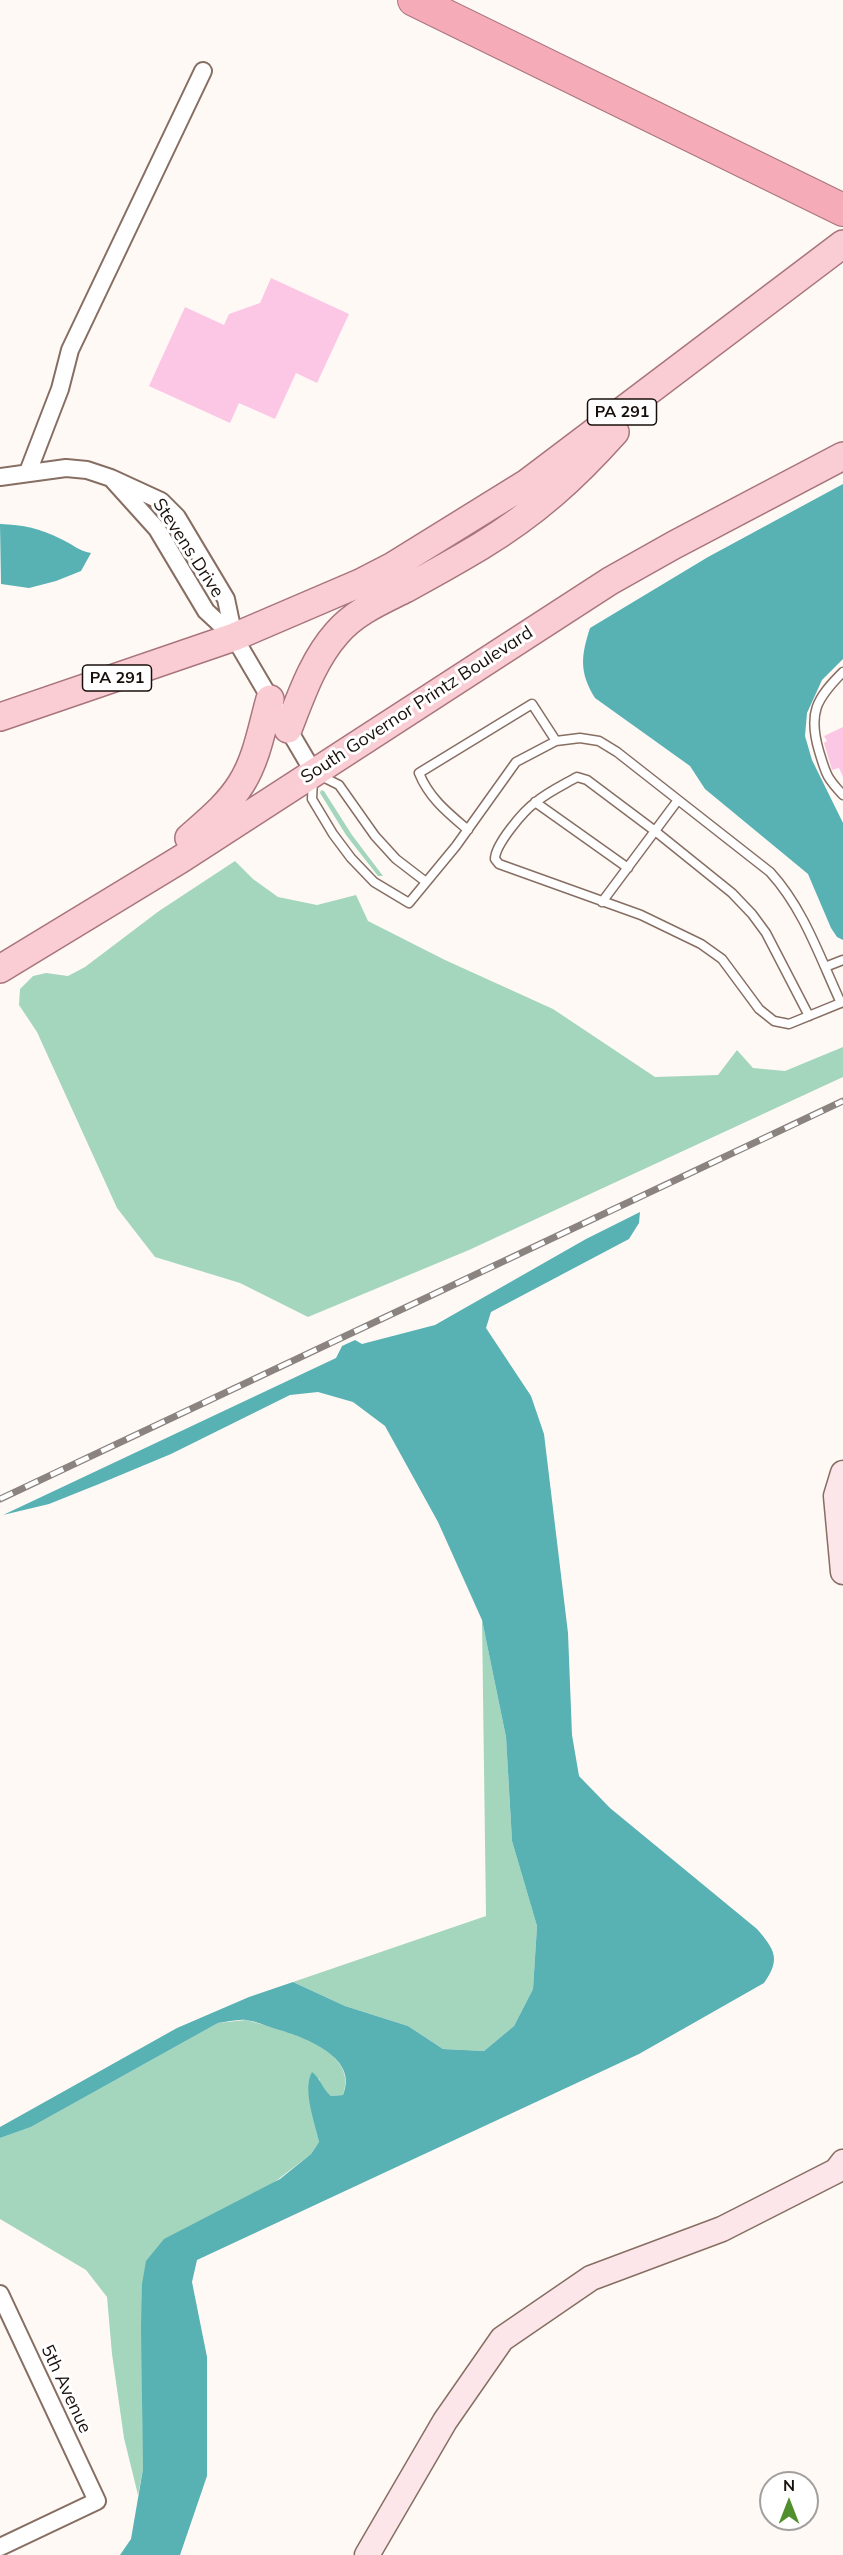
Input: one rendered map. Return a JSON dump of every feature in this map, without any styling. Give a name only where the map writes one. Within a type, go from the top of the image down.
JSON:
[{"type":"highway","points":[[414,0],[843,210]]},
{"type":"main road","name":"PA 291","points":[[0,717],[234,637],[360,583],[443,537],[527,483],[843,244]]},
{"type":"main road","points":[[288,729],[312,670],[338,631],[359,613],[481,546],[532,513],[574,477],[660,383]]},
{"type":"main road","name":"South Governor Printz Boulevard","points":[[0,969],[314,773],[610,581],[674,544],[843,456]]},
{"type":"main road","points":[[134,887],[218,812],[234,794],[251,765],[270,699]]},
{"type":"street","points":[[28,472],[60,389],[70,350],[203,71]]},
{"type":"street","name":"Stevens Drive","points":[[0,477],[28,472],[78,469],[111,477],[160,501],[177,517],[226,599],[234,637]]},
{"type":"street","name":"Stevens Drive","points":[[111,477],[157,530],[206,611],[234,637],[314,773]]},
{"type":"street","points":[[843,1473],[836,1496],[843,1572]]},
{"type":"street","points":[[367,2555],[445,2421],[502,2339],[591,2278],[722,2229],[836,2171],[843,2162]]},
{"type":"street","name":"5th Avenue","points":[[0,2294],[97,2501],[0,2547]]},
{"type":"lane","points":[[843,672],[830,684],[816,708],[812,729],[827,777],[843,795]]},
{"type":"lane","points":[[468,830],[438,805],[424,785],[419,773],[532,704],[556,741]]},
{"type":"lane","points":[[426,882],[396,859],[375,836],[339,784],[314,773],[312,799],[333,834],[351,858],[374,882],[409,903],[426,882],[468,830],[516,762],[556,741],[580,738],[599,741],[617,752],[770,872],[796,905],[842,1002],[809,1016],[789,1024],[774,1021],[759,1009],[722,959],[701,944],[641,915],[499,864],[495,859],[495,851],[535,802],[577,777],[587,780],[656,831],[732,893],[752,914],[766,933],[809,1016]]},
{"type":"lane","points":[[602,902],[678,800]]},
{"type":"lane","points":[[535,802],[628,868]]},
{"type":"lane","points":[[825,967],[843,960]]},
{"type":"green space","points":[[321,790],[324,791],[352,835],[383,876],[378,876],[346,835],[320,793]]},
{"type":"green space","points":[[235,861],[253,879],[278,897],[317,905],[356,895],[368,921],[445,960],[553,1009],[655,1077],[718,1075],[737,1050],[753,1068],[785,1071],[843,1047],[843,1077],[469,1250],[308,1317],[240,1283],[155,1257],[117,1208],[37,1032],[19,1005],[20,989],[33,976],[46,973],[68,976],[85,967],[159,911]]},
{"type":"green space","points":[[482,1620],[506,1737],[512,1841],[537,1926],[533,1989],[514,2026],[484,2051],[443,2049],[408,2026],[345,2006],[293,1982],[486,1916]]},
{"type":"green space","points":[[246,2020],[296,2035],[329,2053],[340,2064],[345,2078],[343,2095],[331,2096],[322,2089],[319,2078],[310,2102],[319,2142],[311,2154],[142,2284],[143,2469],[138,2495],[124,2438],[112,2354],[107,2297],[86,2270],[0,2219],[0,2138],[31,2127],[218,2023]]},
{"type":"water","points":[[843,484],[843,659],[822,680],[807,713],[805,736],[812,760],[843,823],[843,940],[837,937],[831,928],[808,874],[705,789],[690,766],[595,698],[586,680],[583,656],[590,628],[708,557]]},
{"type":"water","points":[[0,524],[38,530],[91,553],[81,571],[56,581],[29,588],[1,584]]},
{"type":"water","points":[[640,1212],[639,1223],[629,1239],[491,1312],[486,1328],[531,1396],[544,1434],[568,1633],[572,1735],[579,1776],[610,1808],[757,1929],[772,1949],[773,1967],[764,1983],[639,2054],[197,2260],[192,2282],[207,2357],[207,2476],[180,2555],[120,2555],[131,2539],[143,2469],[141,2328],[142,2284],[146,2261],[164,2239],[280,2179],[311,2154],[319,2142],[312,2116],[309,2079],[312,2072],[331,2096],[343,2095],[346,2081],[343,2069],[325,2050],[298,2036],[249,2021],[218,2023],[31,2127],[0,2138],[0,2127],[177,2028],[249,1997],[293,1982],[345,2006],[408,2026],[443,2049],[484,2051],[514,2026],[533,1989],[537,1926],[512,1841],[506,1737],[482,1620],[438,1522],[385,1426],[353,1402],[318,1392],[290,1395],[171,1454],[49,1504],[3,1515],[336,1358],[342,1346],[355,1340],[362,1344],[435,1325],[586,1239]]},
{"type":"building","points":[[271,278],[349,314],[317,383],[296,373],[275,419],[239,403],[230,423],[149,386],[185,307],[224,325],[229,314],[260,303]]},
{"type":"building","points":[[843,727],[843,777],[839,768],[832,770],[824,736]]},
{"type":"railway","points":[[0,1499],[843,1101]]}]
